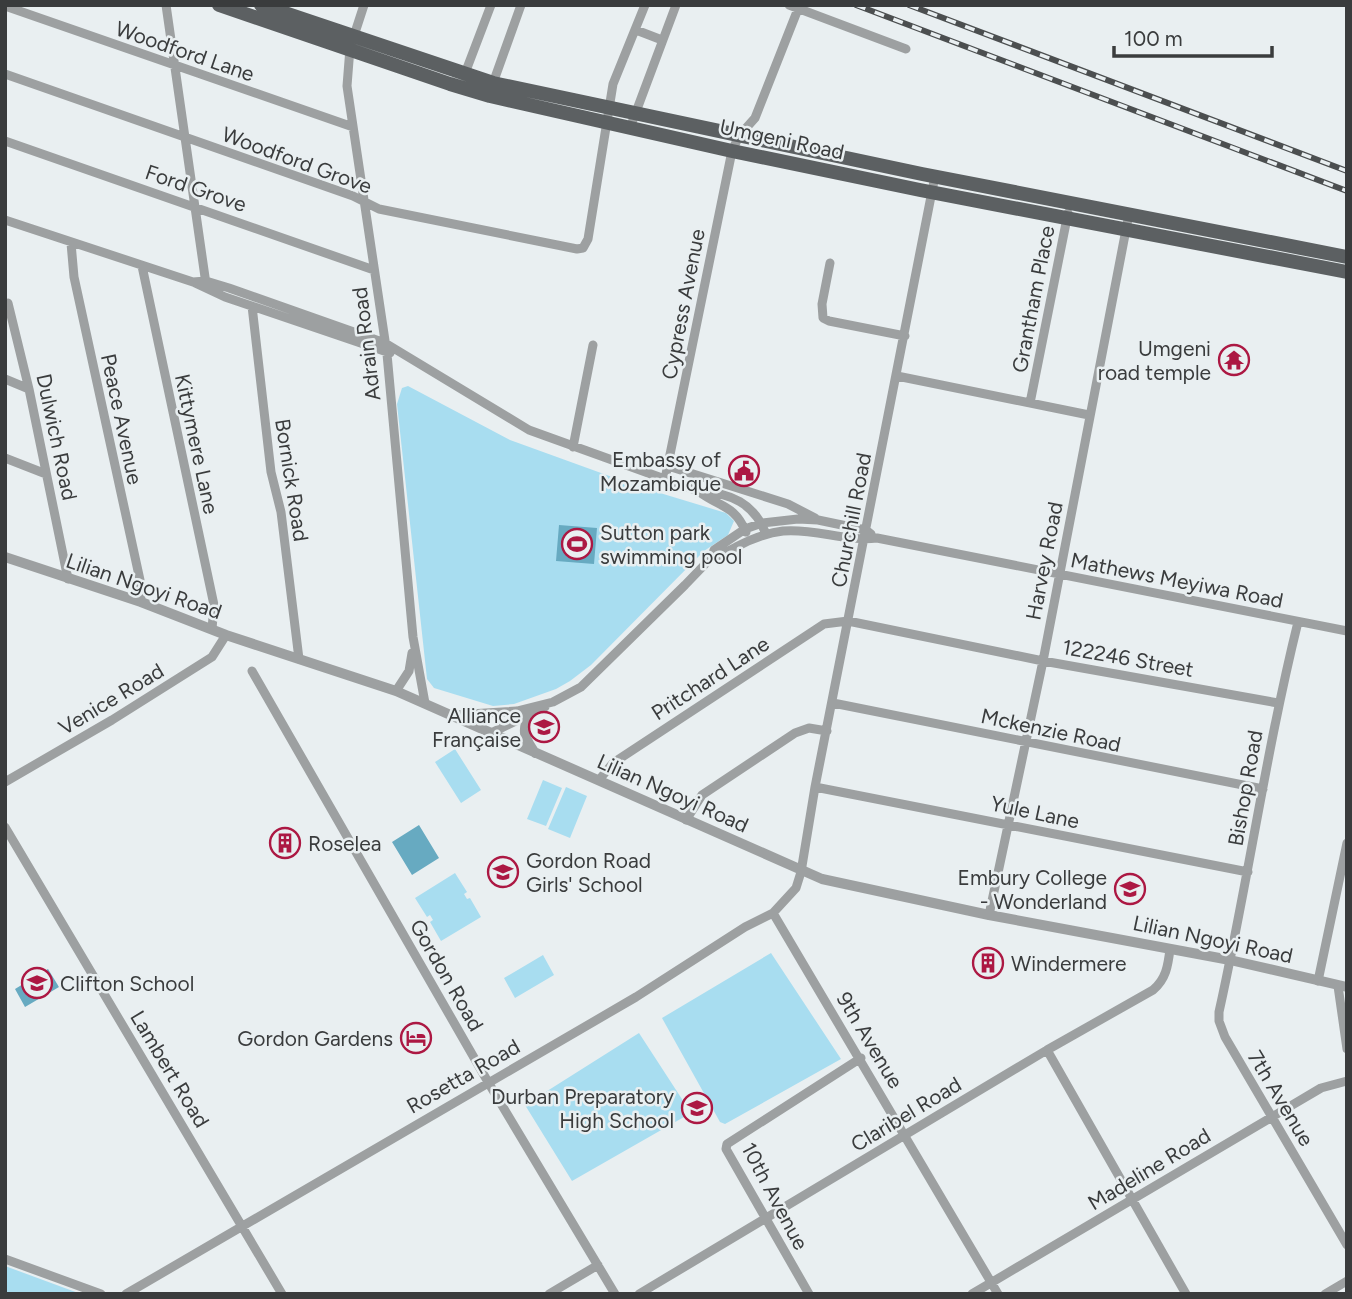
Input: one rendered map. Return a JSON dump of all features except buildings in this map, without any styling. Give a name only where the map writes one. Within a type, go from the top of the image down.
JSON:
[{"type":"main road","name":"Umgeni Road","points":[[219,5],[352,42]]},
{"type":"main road","name":"Umgeni Road","points":[[261,5],[352,42],[463,82],[608,123],[932,192],[1347,272]]},
{"type":"main road","name":"Umgeni Road","points":[[492,89],[610,107],[935,176],[1347,257]]},
{"type":"main road","points":[[846,174],[850,158]]},
{"type":"street","points":[[166,5],[206,285]]},
{"type":"street","name":"Adrain Road","points":[[364,5],[352,42],[347,86],[387,354],[412,637],[425,703]]},
{"type":"street","points":[[463,82],[491,5]]},
{"type":"street","points":[[492,89],[521,5]]},
{"type":"street","points":[[608,123],[613,84],[645,5]]},
{"type":"street","points":[[630,128],[676,5]]},
{"type":"street","name":"Woodford Lane","points":[[5,6],[353,127]]},
{"type":"street","points":[[793,7],[906,50]]},
{"type":"street","name":"Cypress Avenue","points":[[665,479],[732,151],[739,136],[755,118],[793,7]]},
{"type":"street","points":[[636,30],[662,40]]},
{"type":"street","name":"Woodford Grove","points":[[5,74],[353,196],[379,209],[577,250],[583,248],[588,239],[608,123]]},
{"type":"street","name":"Ford Grove","points":[[5,141],[374,270]]},
{"type":"street","name":"Churchill Road","points":[[801,872],[815,787],[935,176]]},
{"type":"street","name":"Grantham Place","points":[[1030,403],[1070,201]]},
{"type":"street","name":"Harvey Road","points":[[989,915],[1042,661],[1129,214]]},
{"type":"street","points":[[5,220],[385,343],[529,430],[698,491],[740,500],[750,506],[766,534]]},
{"type":"street","name":"Peace Avenue","points":[[71,243],[74,277],[140,580],[141,602]]},
{"type":"street","points":[[830,263],[822,304],[823,318],[905,336]]},
{"type":"street","name":"Kittymere Lane","points":[[142,266],[214,606],[212,629]]},
{"type":"street","points":[[206,285],[252,306],[387,354],[400,353]]},
{"type":"street","name":"Dulwich Road","points":[[8,303],[29,389],[68,579]]},
{"type":"street","name":"Bornick Road","points":[[252,306],[271,472],[281,512],[299,659]]},
{"type":"street","points":[[573,447],[593,345]]},
{"type":"street","points":[[897,376],[1089,415]]},
{"type":"street","points":[[5,379],[29,389]]},
{"type":"street","points":[[5,458],[46,474]]},
{"type":"street","points":[[668,466],[788,504],[818,520]]},
{"type":"street","points":[[698,491],[708,499],[731,509],[739,517],[750,540]]},
{"type":"street","name":"Mathews Meyiwa Road","points":[[491,733],[565,697],[590,679],[711,558],[714,550],[745,529],[762,523],[818,520],[877,538],[1347,631]]},
{"type":"street","name":"Mathews Meyiwa Road","points":[[711,558],[766,534],[799,530],[865,535]]},
{"type":"street","name":"Lilian Ngoyi Road","points":[[5,557],[141,602],[226,635],[396,691],[822,879],[989,915],[1230,960],[1342,986]]},
{"type":"street","name":"122246 Street","points":[[848,621],[1042,661],[1278,703]]},
{"type":"street","name":"Pritchard Lane","points":[[599,780],[613,763],[824,624],[848,621]]},
{"type":"street","name":"Bishop Road","points":[[1230,960],[1278,703],[1298,622]]},
{"type":"street","name":"Venice Road","points":[[5,782],[112,720],[212,657],[226,635]]},
{"type":"street","name":"Adrain Road","points":[[396,691],[409,671],[412,637]]},
{"type":"street","name":"Gordon Road","points":[[252,671],[488,1082],[615,1294]]},
{"type":"street","points":[[453,715],[506,712],[553,702]]},
{"type":"street","name":"Mckenzie Road","points":[[833,703],[1263,789]]},
{"type":"street","points":[[530,715],[525,723],[524,733],[535,753]]},
{"type":"street","points":[[686,820],[702,795],[798,731],[809,728],[827,731]]},
{"type":"street","name":"Yule Lane","points":[[815,787],[1248,872]]},
{"type":"street","name":"Lambert Road","points":[[5,827],[282,1294]]},
{"type":"street","points":[[1318,981],[1347,843]]},
{"type":"street","name":"Rosetta Road","points":[[125,1294],[636,997],[773,913],[792,895],[801,872]]},
{"type":"street","name":"9th Avenue","points":[[773,913],[998,1294]]},
{"type":"street","name":"Claribel Road","points":[[639,1294],[1153,990],[1161,984],[1166,974],[1170,949]]},
{"type":"street","name":"7th Avenue","points":[[1230,960],[1219,1021],[1225,1037],[1347,1245]]},
{"type":"street","points":[[1342,986],[1347,1049]]},
{"type":"street","points":[[1047,1051],[1186,1294]]},
{"type":"street","name":"10th Avenue","points":[[809,1294],[728,1155],[727,1144],[860,1058]]},
{"type":"street","name":"Madeline Road","points":[[972,1294],[1321,1088],[1347,1082]]},
{"type":"street","points":[[5,1259],[101,1294]]},
{"type":"street","points":[[549,1294],[598,1265]]},
{"type":"street","points":[[1325,1294],[1347,1281]]},
{"type":"shaded area","points":[[408,386],[510,440],[637,486],[726,513],[734,521],[728,535],[704,551],[591,665],[556,689],[514,704],[493,706],[434,688],[427,679],[397,404],[402,388]]},
{"type":"shaded area","name":"Sutton park swimming pool","points":[[559,525],[597,528],[594,564],[556,561]]},
{"type":"shaded area","points":[[455,749],[481,790],[461,803],[435,762]]},
{"type":"shaded area","points":[[543,780],[562,788],[546,826],[527,819]]},
{"type":"shaded area","points":[[566,787],[587,796],[570,838],[548,829]]},
{"type":"shaded area","points":[[419,825],[439,858],[412,875],[392,842]]},
{"type":"shaded area","points":[[455,873],[467,892],[464,894],[467,899],[470,898],[481,917],[441,941],[430,922],[433,920],[430,915],[427,917],[415,898]]},
{"type":"shaded area","points":[[771,953],[841,1059],[725,1124],[720,1122],[662,1018]]},
{"type":"shaded area","points":[[543,955],[554,975],[515,998],[504,978]]},
{"type":"shaded area","points":[[48,969],[59,987],[25,1007],[15,989]]},
{"type":"shaded area","points":[[639,1033],[691,1113],[572,1181],[525,1105]]},
{"type":"shaded area","points":[[5,1266],[81,1294],[5,1294]]},
{"type":"railway","points":[[856,5],[1347,191]]},
{"type":"railway","points":[[909,5],[1347,171]]},
{"type":"place","name":"Umgeni road temple","points":[[1234,360]]},
{"type":"place","name":"Embassy of Mozambique","points":[[744,471]]},
{"type":"place","name":"Sutton park swimming pool","points":[[577,544]]},
{"type":"place","name":"Alliance Française","points":[[544,727]]},
{"type":"place","name":"Roselea","points":[[285,843]]},
{"type":"place","name":"Gordon Road Girls' School","points":[[503,872]]},
{"type":"place","name":"Embury College - Wonderland","points":[[1130,889]]},
{"type":"place","name":"Windermere","points":[[988,963]]},
{"type":"place","name":"Clifton School","points":[[37,983]]},
{"type":"place","name":"Gordon Gardens","points":[[416,1038]]},
{"type":"place","name":"Durban Preparatory High School","points":[[697,1108]]}]
